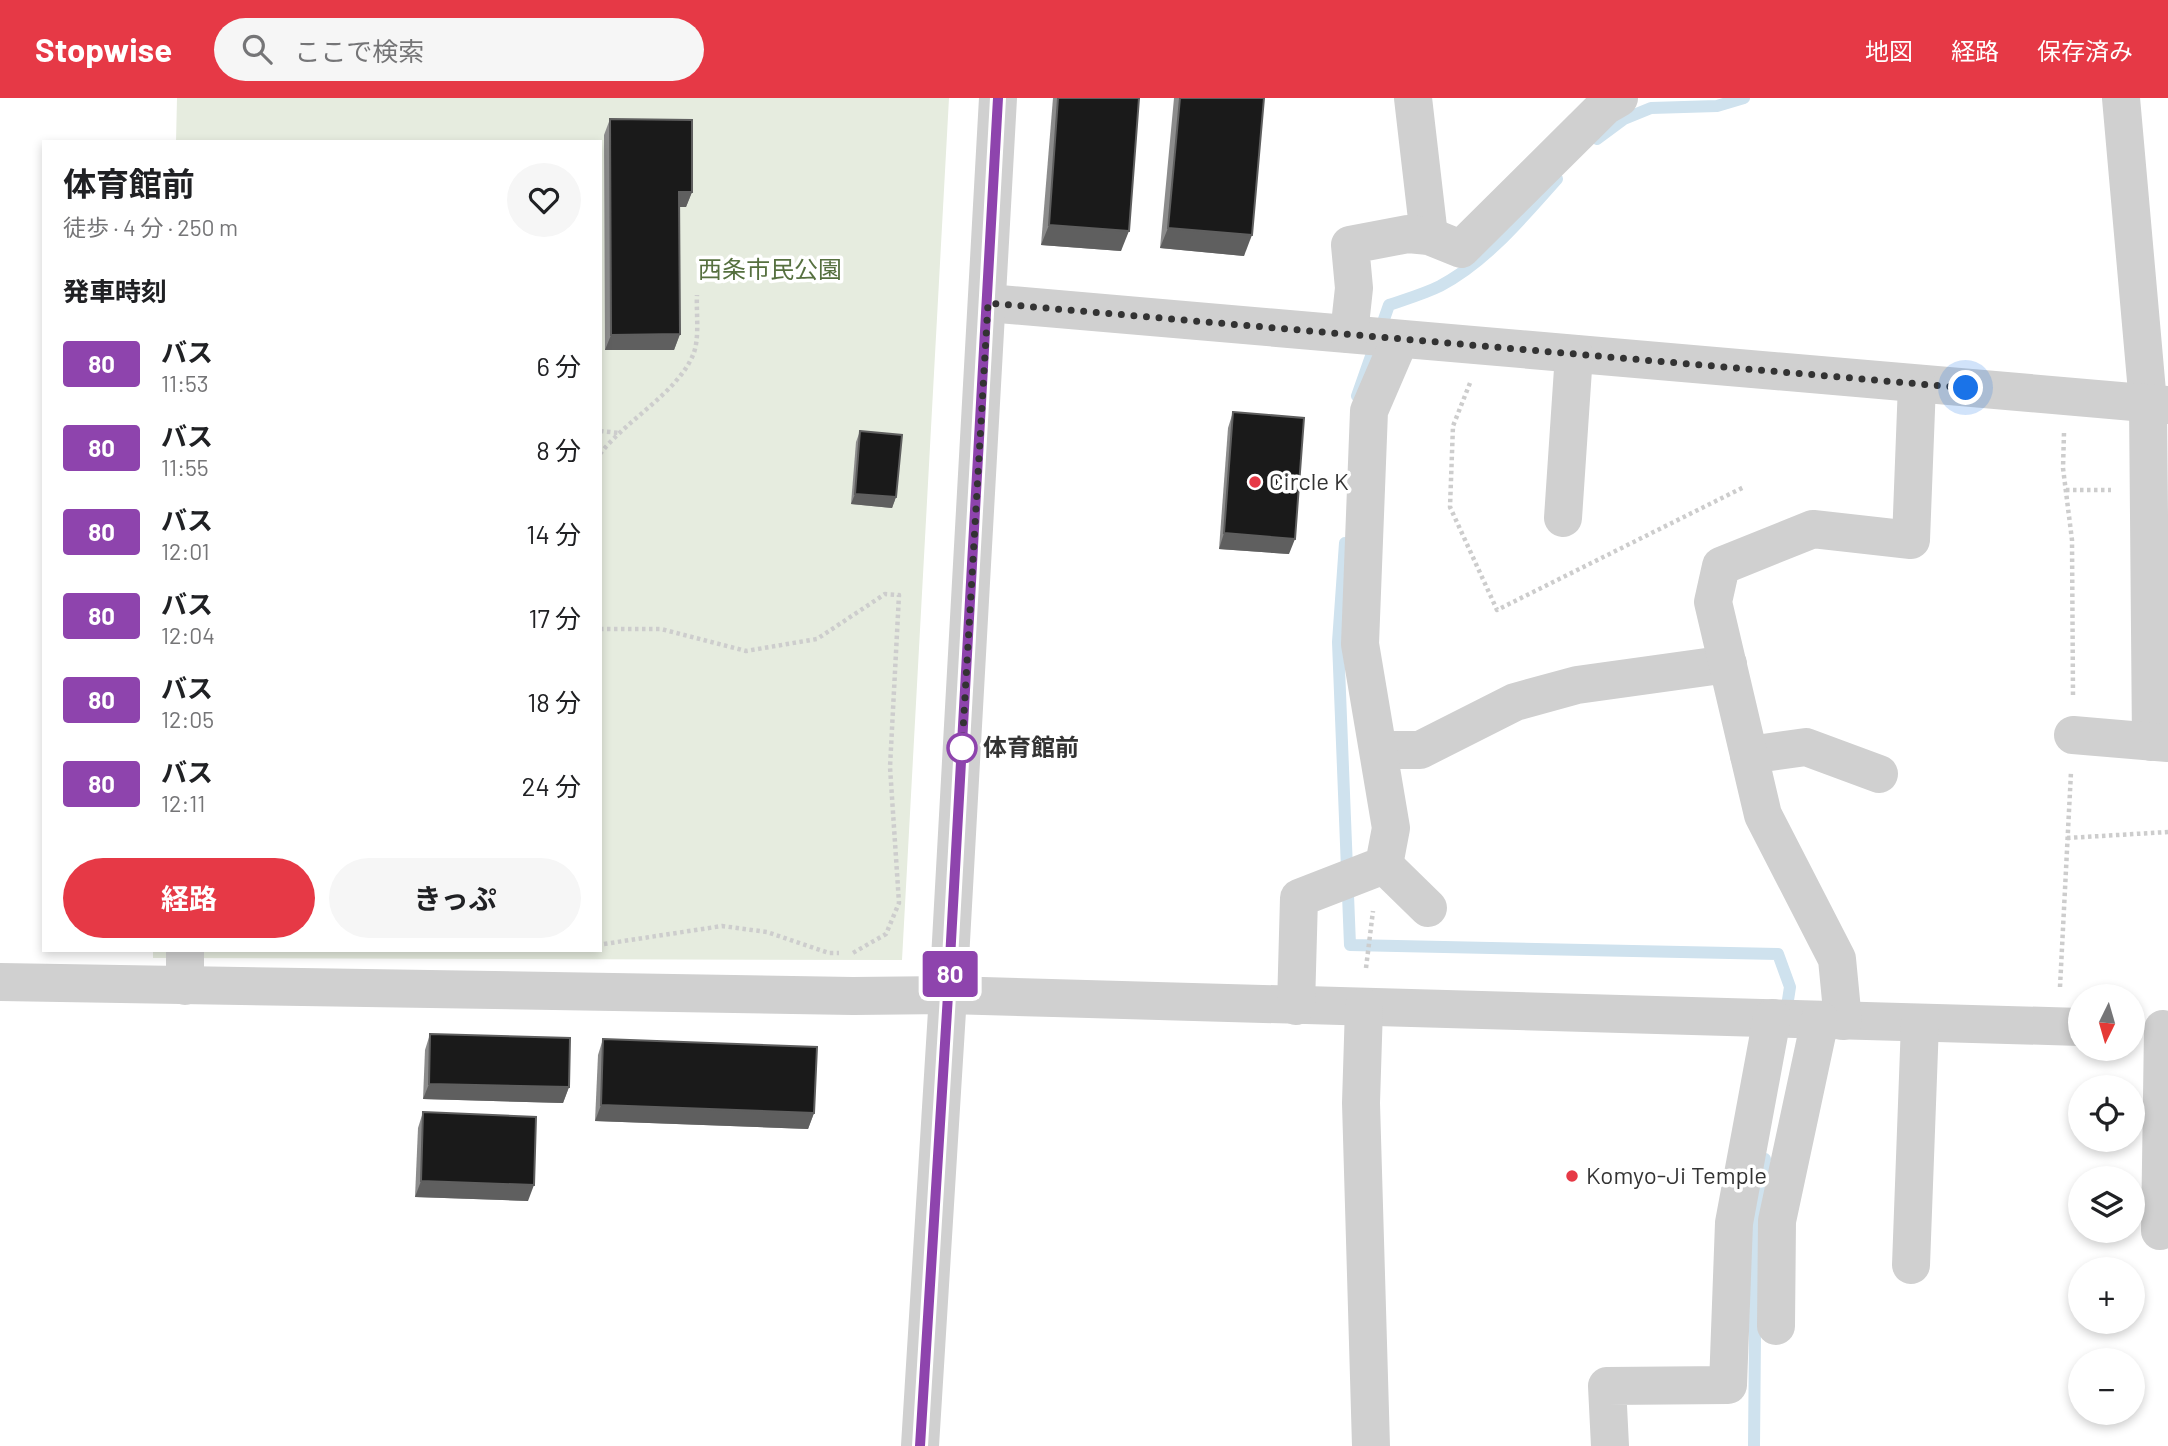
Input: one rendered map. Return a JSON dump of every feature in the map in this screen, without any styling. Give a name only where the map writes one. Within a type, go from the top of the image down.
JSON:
[{"type":"street","points":[[920,1446],[998,98]]},
{"type":"street","points":[[1413,98],[1429,236]]},
{"type":"street","points":[[1349,334],[1354,288],[1350,245],[1408,234],[1429,236],[1461,249],[1605,106],[1619,98]]},
{"type":"street","points":[[2073,735],[2160,743],[2158,404],[2121,98]]},
{"type":"street","points":[[988,303],[2158,404]]},
{"type":"street","points":[[1384,865],[1391,828],[1360,644],[1369,411],[1400,339]]},
{"type":"street","points":[[1563,518],[1574,354]]},
{"type":"street","points":[[1610,1446],[1607,1386],[1728,1385],[1734,1223],[1804,1019],[1837,959],[1763,815],[1713,602],[1721,566],[1813,529],[1911,540],[1917,384]]},
{"type":"street","points":[[1379,750],[1420,750],[1515,702],[1577,685],[1728,664]]},
{"type":"street","points":[[1749,755],[1806,747],[1879,774]]},
{"type":"street","points":[[1296,1006],[1299,898],[1384,865]]},
{"type":"street","points":[[1384,865],[1428,908]]},
{"type":"street","points":[[0,982],[185,968],[853,996],[948,995],[2068,1027]]},
{"type":"street","points":[[1364,1007],[1361,1103],[1371,1446]]},
{"type":"street","points":[[1776,1326],[1777,1221],[1804,1019]]},
{"type":"street","points":[[1911,1265],[1920,1023]]},
{"type":"street","points":[[2155,1029],[2160,1231]]},
{"type":"path","points":[[602,452],[677,380],[694,354],[697,295]]},
{"type":"path","points":[[602,431],[620,433]]},
{"type":"path","points":[[602,629],[661,629],[746,651],[817,639],[885,594],[899,595],[890,767],[899,903],[886,934],[854,954],[829,953],[767,932],[722,926],[604,944]]},
{"type":"path","points":[[2067,838],[2168,832]]},
{"type":"path","points":[[1366,958],[1368,931]]},
{"type":"green space","name":"西条市民公園","points":[[177,98],[949,98],[902,960],[153,958],[153,952],[602,952],[602,140],[176,140]]},
{"type":"building","points":[[1058,98],[1139,98],[1129,231],[1049,225]]},
{"type":"building","points":[[1180,98],[1264,98],[1252,235],[1168,228]]},
{"type":"building","points":[[610,119],[692,120],[692,192],[679,192],[680,334],[611,335]]},
{"type":"building","points":[[1233,412],[1304,418],[1295,539],[1224,533]]},
{"type":"building","points":[[860,431],[902,435],[896,497],[855,494]]},
{"type":"building","points":[[430,1034],[570,1038],[569,1087],[429,1084]]},
{"type":"building","points":[[603,1039],[817,1047],[814,1113],[601,1105]]},
{"type":"building","points":[[423,1112],[536,1117],[534,1185],[421,1181]]},
{"type":"waterway","points":[[1597,139],[1624,119],[1651,108],[1717,106],[1744,98]]},
{"type":"waterway","points":[[1357,396],[1389,305],[1440,286],[1457,276],[1503,238],[1557,179]]},
{"type":"waterway","points":[[1345,543],[1338,642],[1350,945],[1778,954],[1790,987],[1786,1013]]},
{"type":"waterway","points":[[1754,1446],[1756,1220],[1765,1159]]},
{"type":"bus line","name":"80","points":[[920,1446],[998,98]]},
{"type":"place","name":"Circle K","points":[[1255,482]]},
{"type":"place","name":"体育館前","points":[[962,748]]},
{"type":"place","name":"Komyo-Ji Temple","points":[[1572,1176]]},
{"type":"route","points":[[962,748],[988,303],[1966,388]]}]
